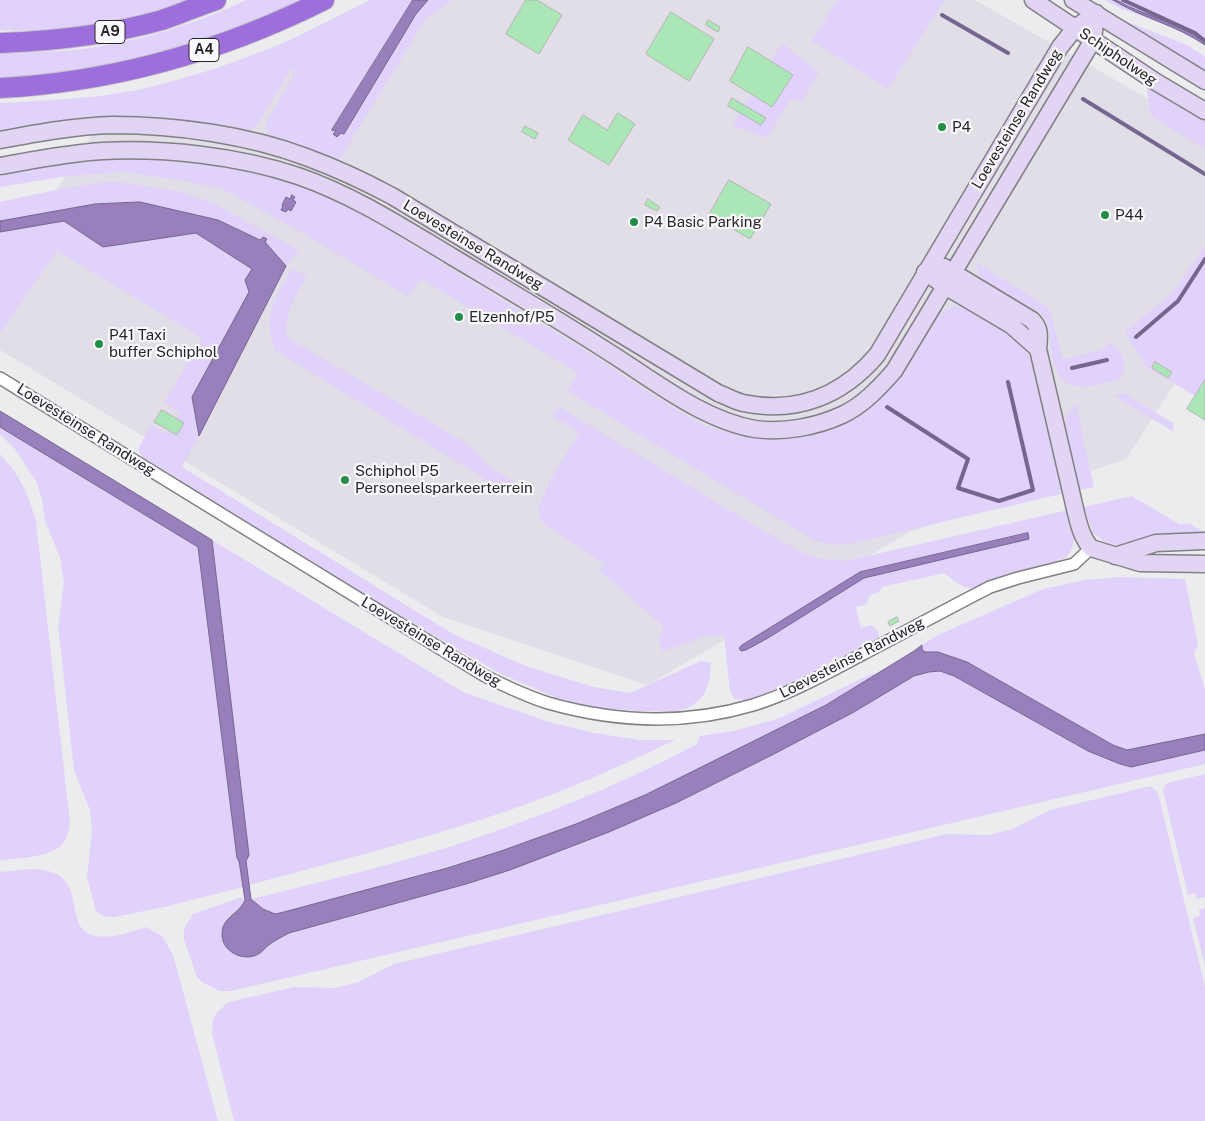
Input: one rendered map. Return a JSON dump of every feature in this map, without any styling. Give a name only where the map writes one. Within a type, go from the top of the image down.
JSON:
[{"type":"highway","name":"A9","points":[[0,43],[44,41],[103,34],[163,19],[216,0]]},
{"type":"highway","name":"A4","points":[[0,88],[36,86],[94,78],[174,60],[249,34],[324,0]]},
{"type":"street","name":"Schipholweg","points":[[1033,0],[1156,82],[1205,111]]},
{"type":"street","name":"Schipholweg","points":[[1074,0],[1205,81]]},
{"type":"street","name":"Loevesteinse Randweg","points":[[0,140],[62,129],[112,125],[155,126],[205,132],[256,142],[304,156],[353,176],[392,196],[718,393],[742,403],[769,406],[794,405],[817,400],[841,388],[877,355],[1060,47],[1075,28],[1096,13]]},
{"type":"street","name":"Loevesteinse Randweg","points":[[0,166],[58,155],[149,151],[251,164],[297,176],[344,194],[388,218],[569,327],[704,413],[756,429],[783,430],[813,425],[842,415],[872,396],[894,371],[1092,40],[1096,13]]},
{"type":"street","points":[[930,265],[1011,325],[1038,349],[1080,528],[1091,548],[1140,563],[1205,564]]},
{"type":"street","name":"Loevesteinse Randweg","points":[[0,378],[485,676],[546,702],[604,716],[656,719],[696,717],[752,705],[774,698],[812,681],[990,587],[1074,564],[1091,548]]},
{"type":"street","points":[[1115,556],[1156,543],[1205,541]]},
{"type":"shaded area","points":[[0,0],[192,0],[146,15],[100,26],[50,30],[0,30]]},
{"type":"shaded area","points":[[246,0],[304,0],[225,35],[161,54],[81,70],[0,79],[0,51],[62,51],[109,45],[180,27]]},
{"type":"shaded area","points":[[370,0],[975,0],[1205,131],[1205,337],[1126,459],[910,532],[647,685],[443,617],[0,350],[0,279],[114,100],[187,79],[284,43]]},
{"type":"shaded area","points":[[370,0],[452,0],[425,20],[338,162],[269,139],[266,122],[296,71],[291,69],[255,128],[244,133],[201,126],[0,136],[0,103],[105,95],[166,83],[227,65],[271,48]]},
{"type":"shaded area","points":[[413,0],[428,0],[416,14],[344,134],[341,133],[337,137],[333,134],[336,131],[332,130]]},
{"type":"shaded area","points":[[837,0],[945,0],[888,89],[812,41]]},
{"type":"shaded area","points":[[1104,0],[1205,0],[1205,43],[1177,29],[1122,9]]},
{"type":"shaded area","points":[[1113,0],[1187,31],[1205,42],[1205,45],[1182,32]]},
{"type":"shaded area","points":[[1118,18],[1189,46],[1205,57],[1205,72]]},
{"type":"shaded area","points":[[782,43],[819,72],[802,102],[791,99],[767,138],[732,125]]},
{"type":"shaded area","points":[[1145,79],[1205,121],[1205,149],[1151,116]]},
{"type":"shaded area","points":[[144,154],[231,164],[324,191],[596,357],[651,394],[704,426],[734,434],[768,434],[860,410],[933,317],[952,307],[963,304],[1016,334],[1033,363],[1065,493],[849,544],[830,545],[814,540],[567,391],[578,373],[421,279],[409,297],[294,228],[222,189],[175,179],[122,172],[61,177],[0,187],[0,169]]},
{"type":"shaded area","points":[[113,181],[179,191],[215,204],[299,250],[286,266],[265,242],[218,220],[178,210],[95,204],[0,221],[0,202],[65,188]]},
{"type":"shaded area","points":[[292,195],[295,197],[293,200],[296,202],[291,211],[288,209],[286,212],[281,210],[286,197],[290,199]]},
{"type":"shaded area","points":[[140,202],[218,220],[260,240],[263,237],[267,239],[265,242],[286,266],[199,436],[192,397],[249,292],[245,280],[252,269],[196,233],[103,247],[64,221],[0,232],[0,221],[95,204]]},
{"type":"shaded area","points":[[64,221],[103,247],[196,233],[252,269],[249,292],[192,397],[199,436],[182,467],[453,634],[528,667],[594,687],[630,693],[701,661],[711,663],[710,678],[705,693],[688,708],[677,711],[598,708],[557,698],[501,674],[330,576],[146,464],[138,449],[151,425],[166,434],[180,412],[164,403],[202,338],[57,251],[0,333],[0,232]]},
{"type":"shaded area","points":[[1205,246],[1205,380],[1195,396],[1146,367],[1125,332],[1173,292]]},
{"type":"shaded area","points":[[976,264],[984,267],[1049,308],[1063,359],[1102,350],[1110,342],[1123,358],[1124,367],[1121,378],[1095,386],[1083,387],[1065,382],[1054,363],[1049,329],[1044,317],[1038,311],[981,279]]},
{"type":"shaded area","points":[[292,269],[307,276],[292,304],[286,325],[286,334],[292,340],[466,443],[475,450],[486,465],[527,489],[501,489],[276,351],[270,328],[270,318],[280,289]]},
{"type":"shaded area","points":[[1124,393],[1173,423],[1174,432],[1114,396]]},
{"type":"shaded area","points":[[1076,404],[1094,487],[1079,490],[1065,436],[1065,421]]},
{"type":"shaded area","points":[[558,406],[744,519],[805,554],[823,559],[846,561],[1068,510],[1073,529],[1073,544],[1067,556],[1055,562],[1006,574],[973,588],[963,586],[944,573],[882,587],[879,592],[869,596],[867,604],[856,607],[861,628],[872,625],[878,631],[879,637],[780,690],[745,700],[734,699],[730,691],[724,635],[702,637],[663,652],[658,638],[664,627],[599,570],[606,561],[602,563],[545,525],[541,520],[538,508],[552,477],[579,432],[552,416]]},
{"type":"shaded area","points":[[0,411],[212,540],[249,855],[246,861],[251,899],[263,909],[275,914],[447,868],[576,824],[645,795],[826,705],[922,645],[922,649],[925,652],[938,652],[967,662],[1113,745],[1127,750],[1205,734],[1205,750],[1131,767],[1120,764],[1088,751],[954,676],[940,671],[929,672],[914,676],[854,712],[676,803],[609,832],[510,870],[466,884],[289,933],[256,955],[248,957],[239,956],[226,947],[222,936],[225,923],[245,900],[237,858],[198,547],[0,427]]},
{"type":"shaded area","points":[[0,427],[198,547],[237,857],[243,887],[169,906],[114,917],[105,917],[96,911],[87,877],[92,830],[90,810],[74,770],[58,625],[64,583],[60,557],[45,521],[37,483],[15,449],[0,434]]},
{"type":"shaded area","points":[[0,454],[23,485],[36,521],[70,823],[64,842],[52,851],[25,858],[0,860]]},
{"type":"shaded area","points":[[1132,496],[1179,524],[1190,524],[1205,533],[1125,546],[1106,543],[1093,533],[1084,507]]},
{"type":"shaded area","points":[[1028,533],[1029,539],[864,578],[768,638],[746,650],[741,651],[739,648],[860,572]]},
{"type":"shaded area","points":[[212,540],[463,692],[549,722],[594,733],[639,740],[675,740],[589,779],[501,813],[407,842],[249,885],[246,861],[249,855]]},
{"type":"shaded area","points":[[1120,577],[1185,579],[1198,645],[1194,653],[1205,690],[1205,734],[1127,750],[1113,745],[967,662],[938,652],[925,652],[922,649],[922,645],[938,635],[1043,589],[1085,580]]},
{"type":"shaded area","points":[[940,671],[954,676],[1088,751],[1132,767],[1205,750],[1205,764],[231,991],[219,991],[202,982],[197,977],[184,939],[184,929],[193,914],[242,897],[244,904],[229,917],[240,956],[250,957],[260,954],[278,938],[289,933],[466,884],[854,712],[906,680],[928,672]]},
{"type":"shaded area","points":[[878,673],[826,705],[645,795],[576,824],[501,851],[311,906],[275,914],[263,909],[252,899],[376,868],[449,847],[513,825],[576,801],[637,774],[697,744],[700,736],[734,731],[780,718],[869,675]]},
{"type":"shaded area","points":[[1205,774],[1205,897],[1196,899],[1195,893],[1188,895],[1163,790],[1167,783]]},
{"type":"shaded area","points":[[1151,786],[1158,793],[1205,987],[1205,1121],[234,1121],[212,1033],[213,1020],[217,1012],[229,1002],[294,987],[335,988],[359,982],[394,964],[947,834],[989,835],[1013,829],[1050,810]]},
{"type":"shaded area","points":[[31,869],[51,872],[63,879],[70,889],[75,912],[85,931],[96,936],[108,937],[146,927],[162,936],[173,955],[218,1121],[0,1121],[0,872]]},
{"type":"shaded area","points":[[1205,908],[1205,966],[1193,918],[1200,916],[1199,910]]},
{"type":"building","points":[[526,0],[537,0],[562,15],[539,54],[506,34]]},
{"type":"building","points":[[671,12],[714,39],[689,81],[646,54]]},
{"type":"building","points":[[708,20],[720,27],[718,32],[706,25]]},
{"type":"building","points":[[748,47],[793,75],[772,107],[730,81]]},
{"type":"building","points":[[732,98],[766,118],[761,125],[728,106]]},
{"type":"building","points":[[618,113],[635,124],[609,165],[568,140],[583,115],[607,130]]},
{"type":"building","points":[[525,126],[538,133],[535,139],[522,132]]},
{"type":"building","points":[[729,180],[771,204],[750,239],[709,215]]},
{"type":"building","points":[[648,199],[660,207],[657,211],[645,205]]},
{"type":"building","points":[[1155,362],[1172,372],[1168,378],[1152,368]]},
{"type":"building","points":[[1205,380],[1205,420],[1187,409]]},
{"type":"building","points":[[162,410],[184,423],[177,435],[154,422]]},
{"type":"building","points":[[897,617],[899,621],[890,626],[888,622]]},
{"type":"waterway","points":[[1123,0],[1195,33],[1205,41]]},
{"type":"waterway","points":[[942,15],[1008,53]]},
{"type":"waterway","points":[[1083,99],[1205,174]]},
{"type":"waterway","points":[[1136,337],[1178,301],[1205,259]]},
{"type":"waterway","points":[[1072,368],[1107,360]]},
{"type":"waterway","points":[[887,407],[968,459],[958,488],[999,501],[1033,490],[1008,382]]},
{"type":"place","name":"P4","points":[[942,127]]},
{"type":"place","name":"P44","points":[[1105,215]]},
{"type":"place","name":"P4 Basic Parking","points":[[634,222]]},
{"type":"place","name":"Elzenhof/P5","points":[[459,317]]},
{"type":"place","name":"P41 Taxi buffer Schiphol","points":[[99,344]]},
{"type":"place","name":"Schiphol P5 Personeelsparkeerterrein","points":[[345,480]]}]
